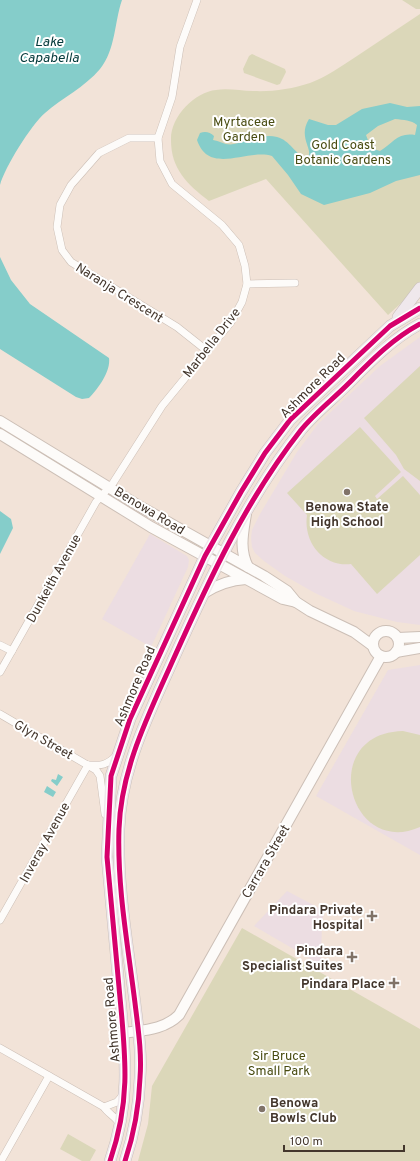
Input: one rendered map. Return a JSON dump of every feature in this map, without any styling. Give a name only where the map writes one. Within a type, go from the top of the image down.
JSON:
[{"type":"main road","points":[[390,326],[411,302],[420,288]]},
{"type":"main road","name":"Ashmore Road","points":[[110,1161],[121,1126],[126,1091],[124,1034],[107,857],[107,831],[111,776],[133,712],[206,556],[250,476],[290,420],[390,326],[420,308]]},
{"type":"main road","name":"Ashmore Road","points":[[125,1161],[138,1102],[140,1070],[138,1031],[119,855],[120,810],[131,760],[144,725],[218,564],[247,510],[278,462],[303,428],[377,354],[397,338],[420,324]]},
{"type":"main road","name":"Benowa Road","points":[[0,421],[109,486],[141,507],[248,567],[282,588],[296,602],[330,622],[374,641]]},
{"type":"main road","name":"Benowa Road","points":[[0,434],[100,496],[218,564],[283,599],[296,602]]},
{"type":"main road","points":[[247,510],[242,548],[248,567]]},
{"type":"main road","points":[[204,593],[217,585],[234,580],[246,579]]},
{"type":"main road","points":[[396,652],[399,645],[398,638],[392,632],[385,631],[374,641],[381,656],[389,656],[396,652],[420,648]]},
{"type":"main road","points":[[398,638],[420,637]]},
{"type":"main road","name":"Carrara Street","points":[[124,1034],[167,1025],[179,1015],[381,656]]},
{"type":"street","name":"Marbella Drive","points":[[109,486],[162,406],[206,350],[231,322],[242,302],[247,284],[245,266],[239,245],[222,225],[172,184],[160,162],[158,138],[172,97],[180,47],[197,0]]},
{"type":"street","name":"Naranja Crescent","points":[[158,138],[129,138],[99,153],[71,185],[60,205],[57,227],[62,250],[71,262],[176,327],[206,350]]},
{"type":"street","points":[[247,284],[295,283]]},
{"type":"street","name":"Dunkeith Avenue","points":[[0,672],[100,496],[109,486]]},
{"type":"street","points":[[0,645],[12,651]]},
{"type":"street","name":"Glyn Street","points":[[0,714],[88,764],[100,776],[107,831]]},
{"type":"street","name":"Glyn Street","points":[[88,764],[101,766],[109,762],[118,754]]},
{"type":"street","name":"Inveray Avenue","points":[[0,920],[88,764]]},
{"type":"street","points":[[0,1048],[104,1107],[121,1126]]},
{"type":"street","points":[[1,1161],[49,1076]]},
{"type":"street","points":[[104,1107],[117,1102],[126,1091]]},
{"type":"shaded area","name":"Benowa State High School","points":[[420,337],[420,625],[397,622],[354,611],[315,593],[285,576],[264,561],[255,553],[252,547],[251,538],[252,530],[260,514],[297,452],[318,424],[380,366]]},
{"type":"shaded area","points":[[150,534],[187,556],[189,560],[188,567],[151,647],[102,619]]},
{"type":"shaded area","points":[[420,665],[420,855],[316,796],[388,670]]},
{"type":"shaded area","points":[[287,891],[325,911],[322,920],[321,965],[254,926]]},
{"type":"green space","points":[[402,0],[420,0],[420,9],[416,9]]},
{"type":"green space","name":"Gold Coast Botanic Gardens","points":[[420,14],[420,286],[388,315],[266,179],[209,201],[187,182],[177,168],[171,140],[172,131],[179,115],[185,107],[200,95],[221,89],[267,91],[310,83],[322,78],[340,67]]},
{"type":"green space","points":[[252,54],[285,69],[286,72],[280,84],[277,85],[244,73],[243,69],[249,56]]},
{"type":"green space","points":[[420,366],[420,481],[404,469],[396,455],[364,418]]},
{"type":"green space","points":[[360,427],[401,472],[375,496],[377,499],[403,476],[420,495],[420,555],[377,594],[351,564],[341,564],[332,561],[317,551],[308,534],[307,515],[287,493]]},
{"type":"green space","points":[[403,731],[420,735],[420,827],[395,832],[375,826],[360,811],[352,792],[352,771],[359,751],[376,737]]},
{"type":"green space","name":"Sir Bruce Small Park","points":[[242,928],[420,1029],[420,1161],[138,1161],[148,1124],[152,1086]]},
{"type":"green space","points":[[68,1134],[96,1150],[90,1161],[82,1161],[60,1149]]},
{"type":"water","name":"Lake Capabella","points":[[0,0],[122,0],[112,44],[100,69],[80,87],[39,119],[13,157],[0,185]]},
{"type":"water","points":[[390,103],[407,107],[420,106],[420,175],[396,181],[370,193],[324,205],[301,194],[272,156],[262,154],[220,159],[210,157],[203,151],[197,140],[200,133],[204,132],[214,136],[213,140],[228,144],[240,143],[261,137],[271,136],[282,139],[299,154],[307,158],[309,151],[305,138],[305,132],[309,119],[328,125],[336,125],[362,109]],"holes":[[[395,119],[415,123],[417,125],[415,135],[404,135],[380,151],[371,148],[366,135],[378,126]]]},
{"type":"water","points":[[0,257],[11,280],[30,304],[109,358],[106,374],[100,385],[89,398],[82,399],[76,397],[0,349]]},
{"type":"water","points":[[0,511],[11,519],[13,528],[0,554]]},
{"type":"water","points":[[58,774],[63,777],[57,786],[51,781],[52,779],[56,780]]},
{"type":"water","points":[[47,786],[56,792],[53,797],[44,792]]},
{"type":"cycle path","points":[[110,1161],[122,1116],[125,1054],[107,857],[111,776],[130,719],[205,556],[265,453],[290,420],[390,326],[420,308]]},
{"type":"cycle path","points":[[125,1161],[131,1141],[137,1109],[140,1059],[138,1031],[121,895],[119,829],[125,784],[138,742],[187,630],[230,541],[246,512],[281,457],[301,430],[318,412],[400,336],[420,324]]},
{"type":"place","name":"Benowa State High School","points":[[347,492]]},
{"type":"place","name":"Pindara Private Hospital","points":[[372,916]]},
{"type":"place","name":"Pindara Specialist Suites","points":[[352,957]]},
{"type":"place","name":"Pindara Place","points":[[394,983]]},
{"type":"place","name":"Benowa Bowls Club","points":[[262,1109]]},
{"type":"park label","name":"Myrtaceae Garden","points":[[244,128]]}]
